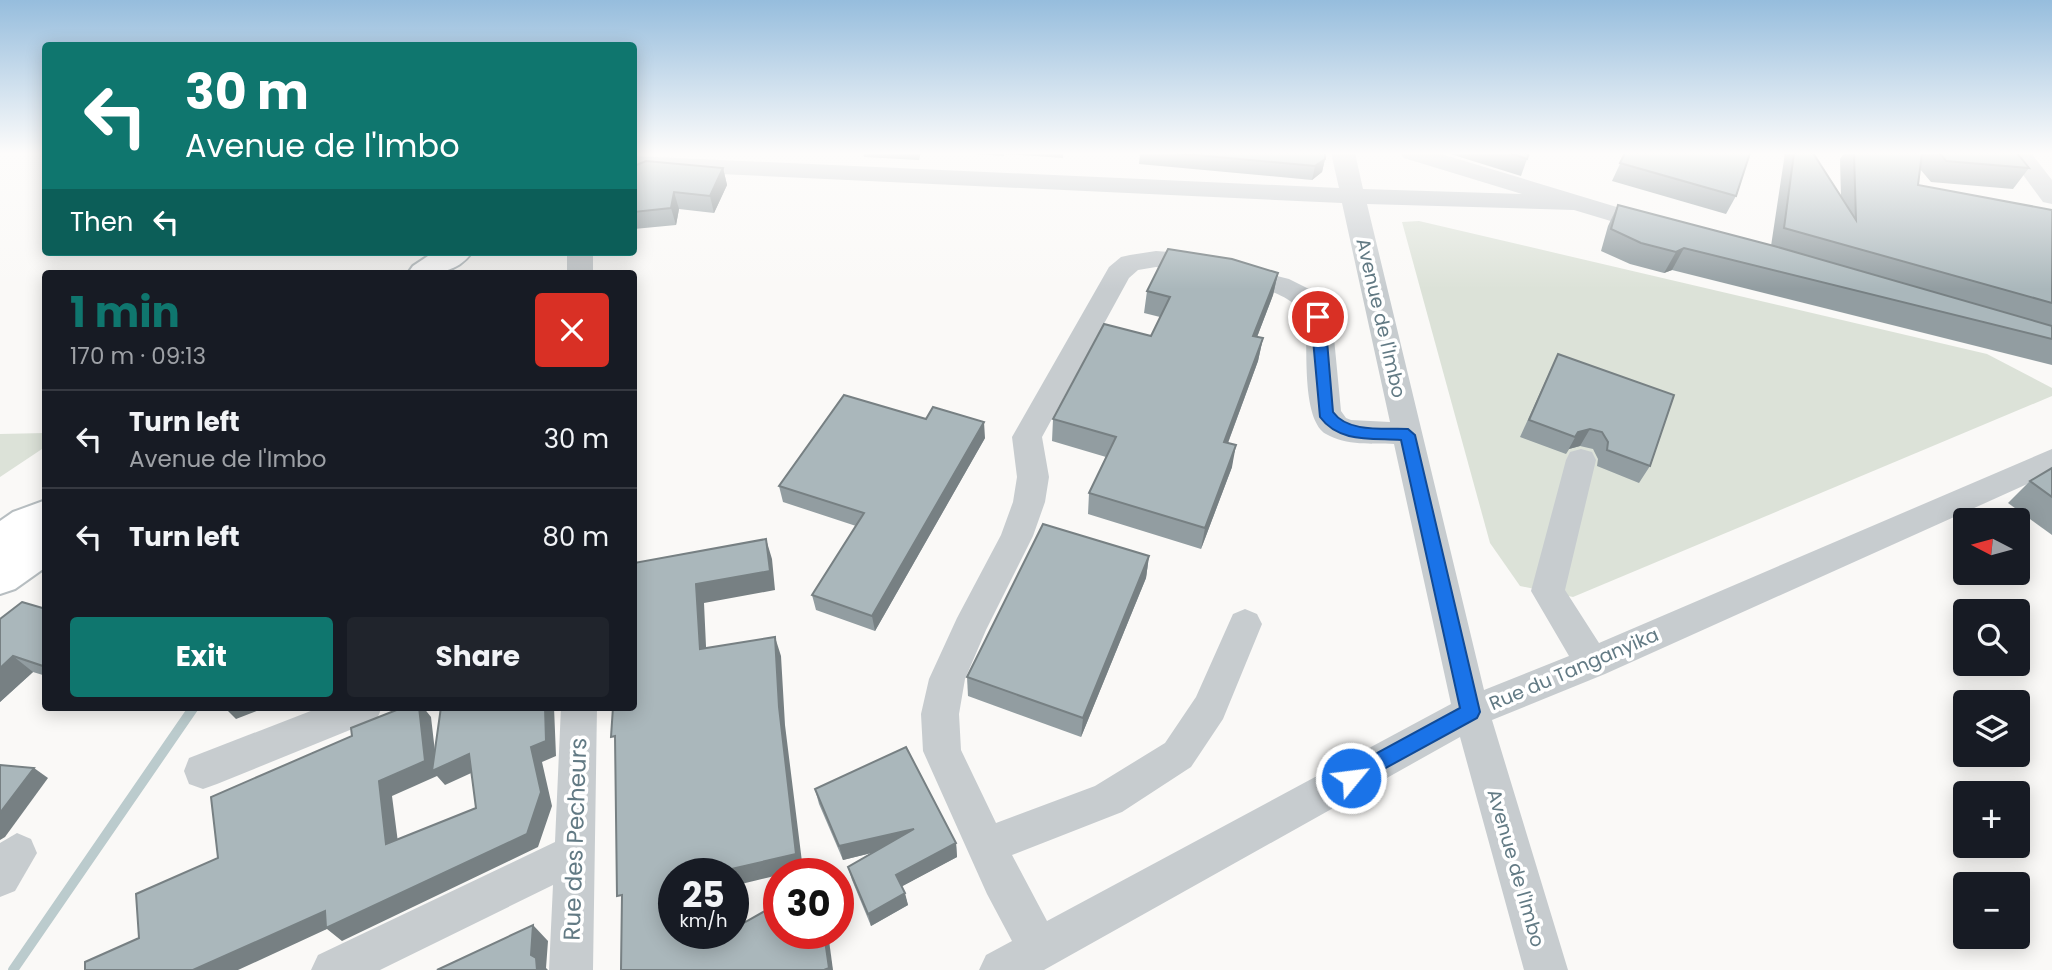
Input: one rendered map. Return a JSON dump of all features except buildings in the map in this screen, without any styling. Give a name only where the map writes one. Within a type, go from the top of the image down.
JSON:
[{"type":"main road","points":[[429,270],[450,256]]},
{"type":"main road","points":[[0,541],[42,517]]},
{"type":"main road","points":[[0,577],[42,549]]},
{"type":"street","name":"Avenue de l'Imbo","points":[[1354,198],[1471,712],[1546,970]]},
{"type":"street","points":[[1424,198],[1572,203]]},
{"type":"street","points":[[1557,198],[1677,233]]},
{"type":"street","points":[[1039,949],[986,846],[942,751],[940,714],[947,679],[969,628],[1017,536],[1029,502],[1033,477],[1027,437],[1050,400],[1118,273],[1130,262],[1156,259],[1183,261],[1280,285],[1303,297],[1318,317],[1325,413],[1335,426],[1350,431],[1408,435]]},
{"type":"street","points":[[1581,460],[1548,591],[1592,663]]},
{"type":"street","name":"Rue du Tanganyika","points":[[1001,970],[1471,712],[1592,663],[2052,460]]},
{"type":"street","points":[[986,846],[1108,799],[1178,755],[1210,707],[1245,624]]},
{"type":"street","points":[[203,771],[354,711]]},
{"type":"street","name":"Rue des Pecheurs","points":[[570,970],[579,711]]},
{"type":"street","points":[[333,970],[575,853]]},
{"type":"shaded area","points":[[1419,221],[1987,354],[2052,388],[2052,396],[1573,597],[1520,586],[1490,543],[1402,222]]},
{"type":"shaded area","points":[[42,433],[42,449],[0,477],[0,434]]},
{"type":"waterway","points":[[13,970],[191,711]]},
{"type":"route","points":[[1318,317],[1325,413],[1335,426],[1350,431],[1408,435],[1471,712],[1351,778]]}]
